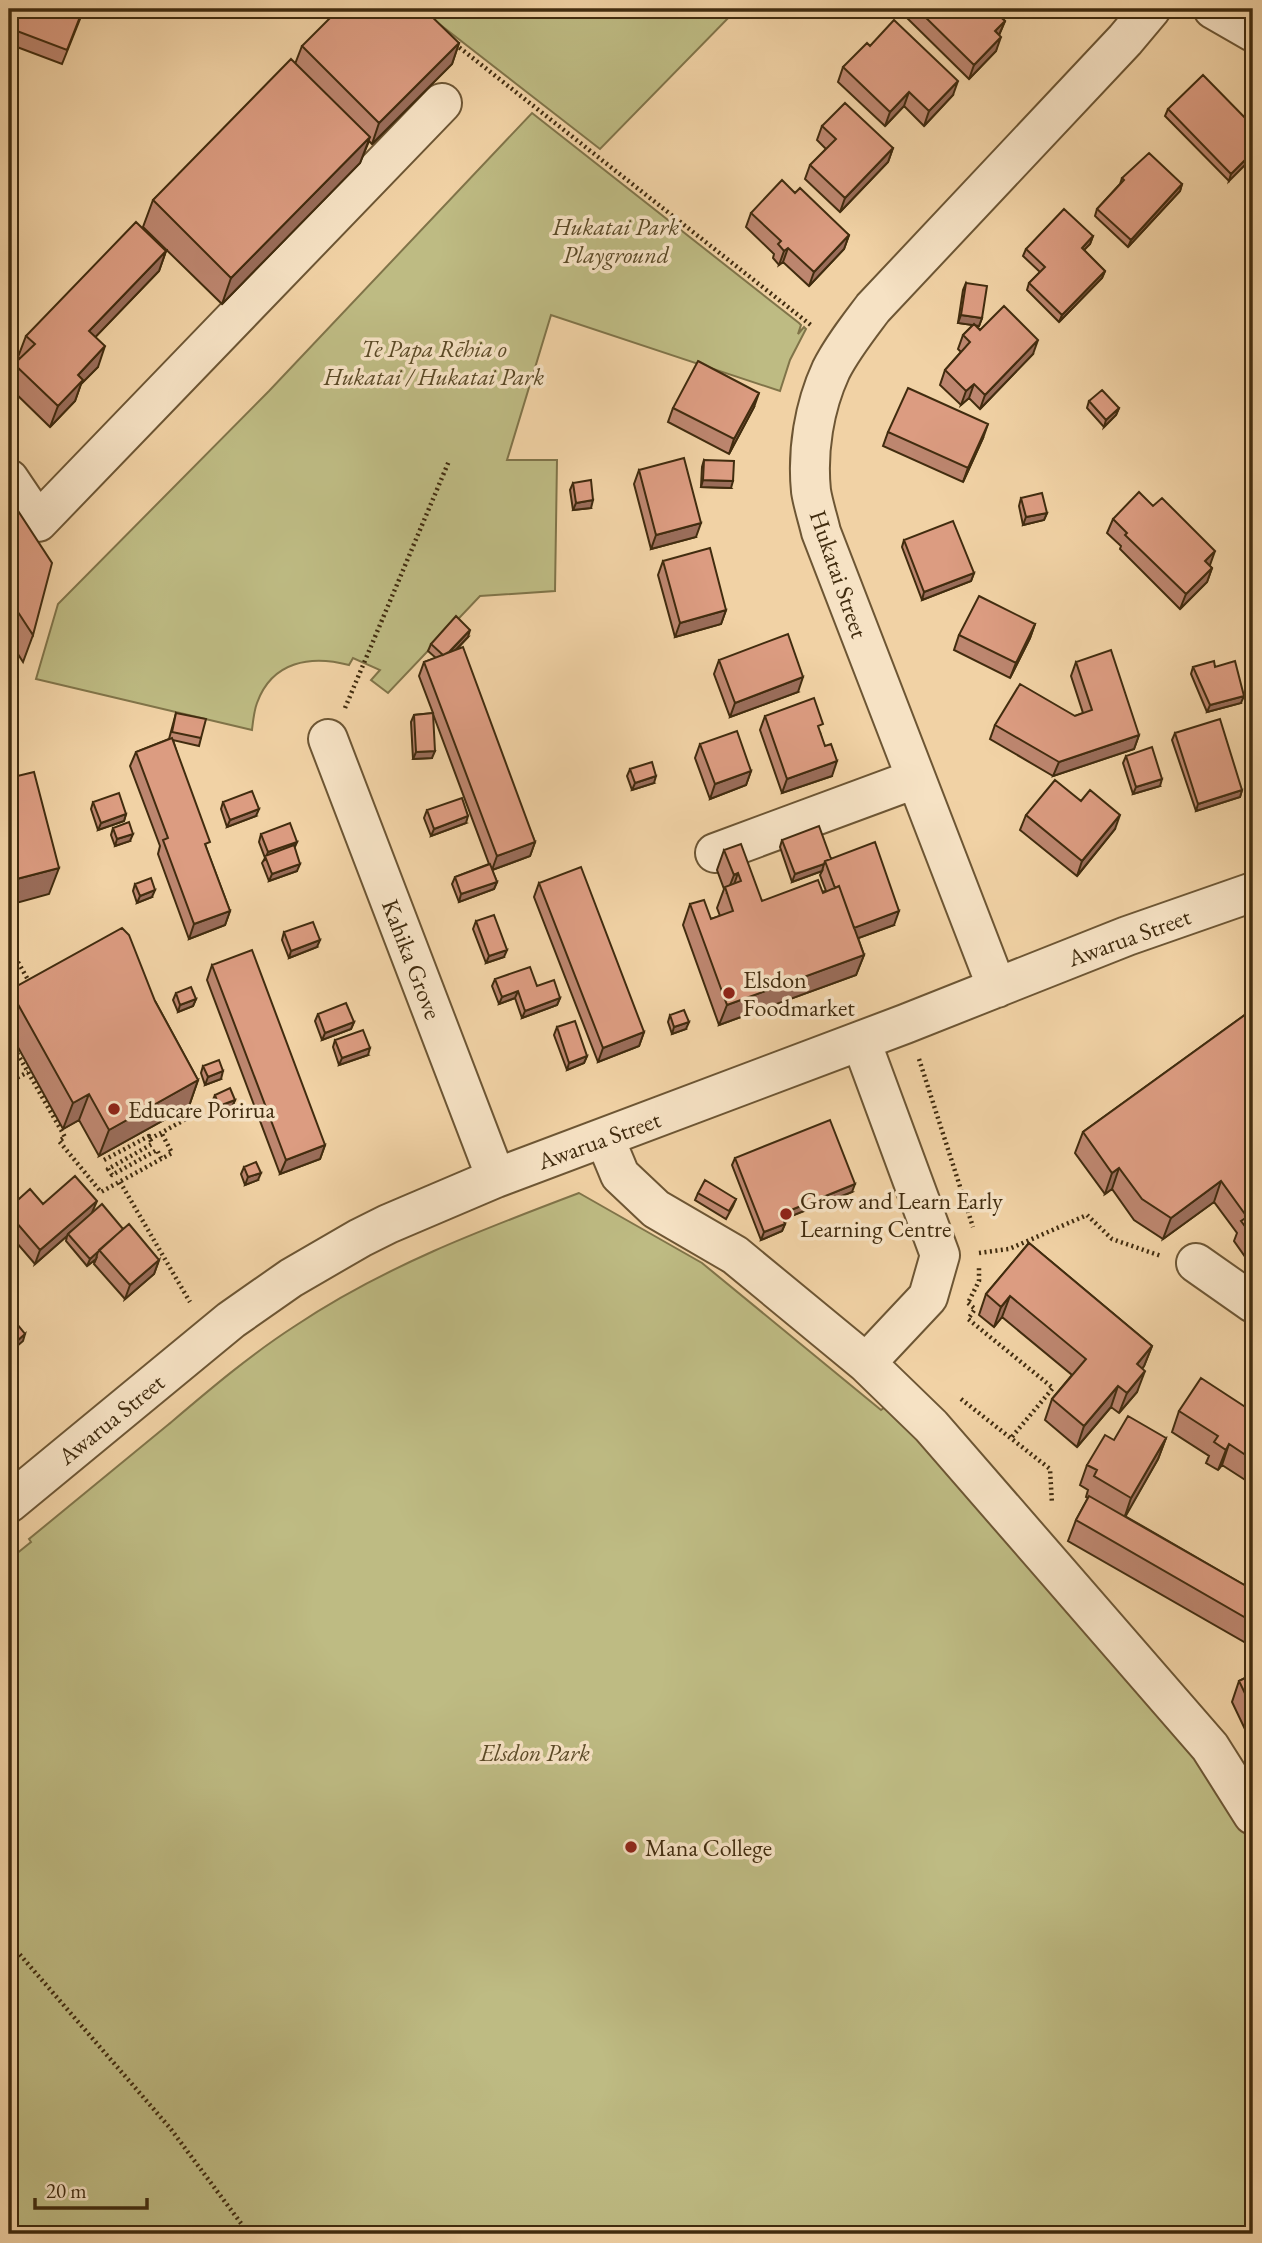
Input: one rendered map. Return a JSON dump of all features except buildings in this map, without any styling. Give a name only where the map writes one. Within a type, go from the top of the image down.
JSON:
[{"type":"street","name":"Hukatai Street","points":[[997,988],[821,532],[811,492],[810,458],[815,416],[830,372],[873,308],[1151,9]]},
{"type":"street","points":[[1213,9],[1253,32]]},
{"type":"street","points":[[9,479],[38,522],[442,103]]},
{"type":"street","name":"Kahika Grove","points":[[328,739],[496,1178]]},
{"type":"street","points":[[715,853],[915,779]]},
{"type":"street","name":"Awarua Street","points":[[9,1503],[231,1320],[291,1278],[379,1228],[496,1178],[861,1041],[1127,936],[1253,892]]},
{"type":"street","points":[[861,1041],[940,1255],[928,1297],[866,1363]]},
{"type":"street","points":[[605,1139],[620,1174],[656,1209],[735,1255],[866,1363],[931,1426],[1210,1747],[1253,1815]]},
{"type":"street","points":[[1196,1263],[1253,1303]]},
{"type":"path","points":[[454,43],[812,326]]},
{"type":"path","points":[[328,739],[352,695],[449,461]]},
{"type":"path","points":[[18,962],[36,995]]},
{"type":"path","points":[[9,1039],[65,1137],[59,1141],[102,1192],[172,1153],[161,1132]]},
{"type":"path","points":[[9,1078],[11,1081],[28,1072]]},
{"type":"path","points":[[150,1139],[193,1115]]},
{"type":"path","points":[[104,1160],[149,1136],[150,1139]]},
{"type":"path","points":[[150,1139],[152,1143],[108,1169],[112,1175],[157,1150],[161,1158]]},
{"type":"path","points":[[120,1182],[190,1302]]},
{"type":"path","points":[[979,1253],[1009,1250],[1087,1215],[1112,1239],[1174,1261],[1196,1263]]},
{"type":"path","points":[[968,1303],[975,1309],[968,1319],[1053,1388],[1011,1438]]},
{"type":"path","points":[[9,1942],[170,2128],[248,2234]]},
{"type":"green space","points":[[420,9],[737,9],[600,149]]},
{"type":"green space","points":[[532,113],[799,323],[801,325],[798,334],[804,327],[806,329],[790,360],[780,391],[551,315],[507,460],[557,460],[555,591],[480,596],[388,693],[371,680],[380,670],[353,658],[349,665],[321,661],[294,664],[272,678],[264,689],[256,706],[252,730],[36,679],[58,604],[269,391]]},
{"type":"green space","name":"Elsdon Park","points":[[579,1193],[702,1263],[881,1410],[889,1404],[1206,1764],[1253,1842],[1253,2234],[9,2234],[9,1558],[215,1386],[295,1326],[328,1305],[433,1251]]},
{"type":"place","name":"Elsdon Foodmarket","points":[[729,993]]},
{"type":"place","name":"Educare Porirua","points":[[114,1109]]},
{"type":"place","name":"Grow and Learn Early Learning Centre","points":[[786,1214]]},
{"type":"place","name":"Mana College","points":[[631,1847]]},
{"type":"park label","name":"Hukatai Park Playground","points":[[616,240]]},
{"type":"park label","name":"Te Papa Rēhia o Hukatai / Hukatai Park","points":[[434,362]]}]
